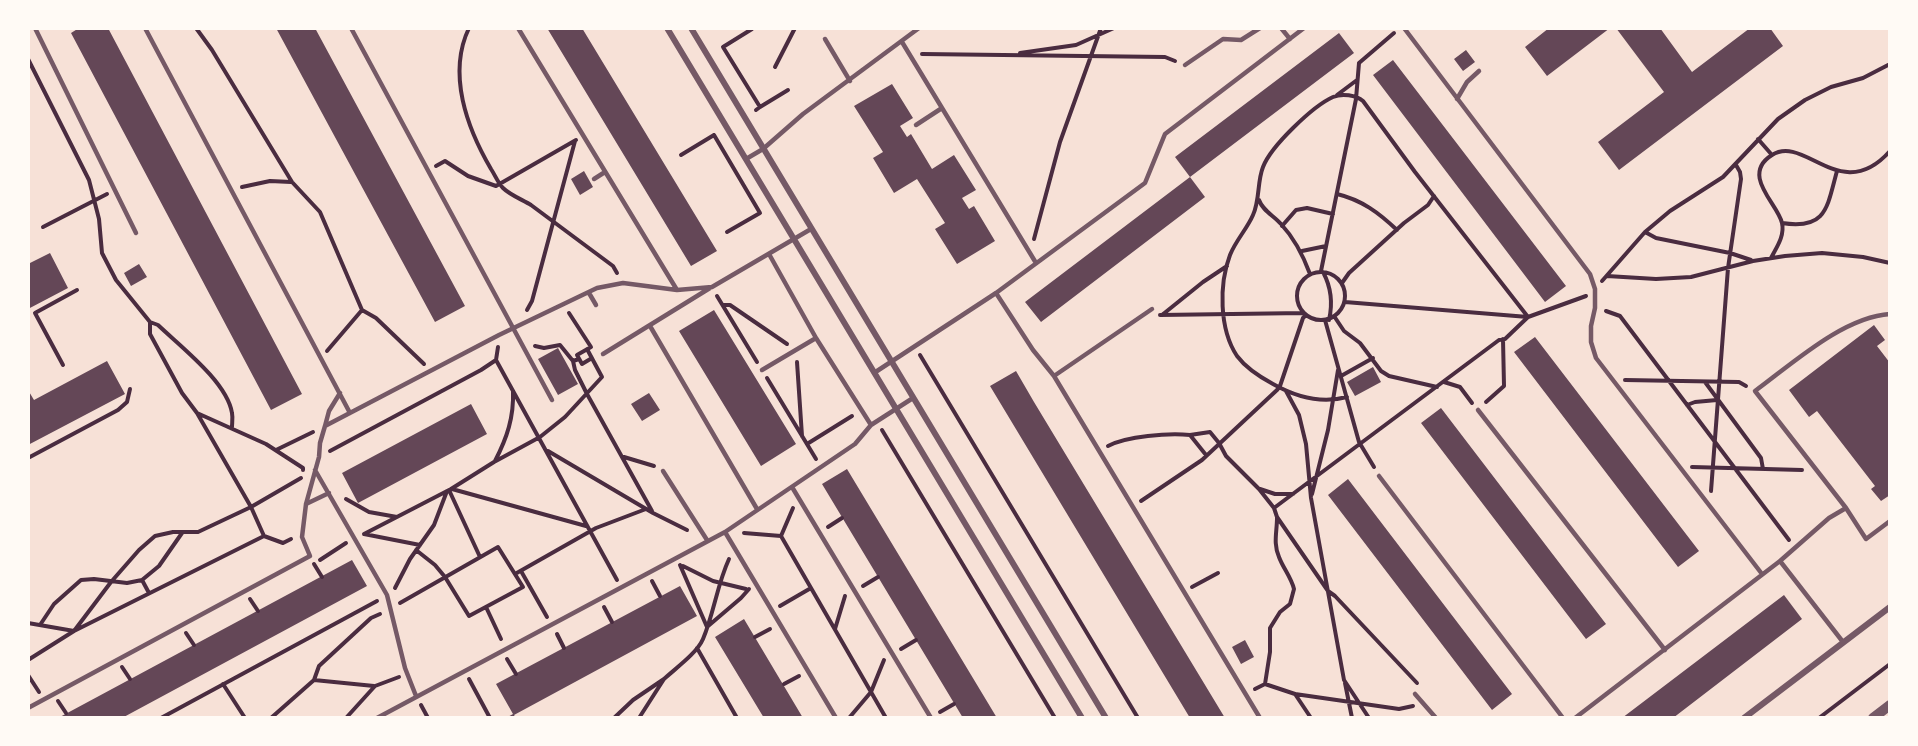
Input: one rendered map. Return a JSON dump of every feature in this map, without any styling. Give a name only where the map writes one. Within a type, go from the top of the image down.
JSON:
[{"type":"street","points":[[667,28],[1082,717]]},
{"type":"street","points":[[691,28],[1106,717]]},
{"type":"street","points":[[1744,717],[1890,607]]},
{"type":"street","points":[[1873,717],[1890,705]]},
{"type":"lane","points":[[35,28],[136,233]]},
{"type":"lane","points":[[146,28],[350,413]]},
{"type":"lane","points":[[351,28],[552,399]]},
{"type":"lane","points":[[518,28],[677,290]]},
{"type":"lane","points":[[746,159],[763,149],[803,114],[919,28]]},
{"type":"lane","points":[[1183,64],[1223,39],[1241,40],[1260,28]]},
{"type":"lane","points":[[1281,28],[1290,39]]},
{"type":"lane","points":[[874,373],[996,293],[1145,183],[1165,134],[1304,28]]},
{"type":"lane","points":[[1404,28],[1590,274],[1595,289],[1591,342],[1596,358],[1762,574]]},
{"type":"lane","points":[[825,39],[850,81]]},
{"type":"lane","points":[[902,42],[1036,263]]},
{"type":"lane","points":[[1457,99],[1467,82],[1479,71]]},
{"type":"lane","points":[[916,125],[942,108]]},
{"type":"lane","points":[[594,179],[605,172]]},
{"type":"lane","points":[[603,354],[811,229]]},
{"type":"lane","points":[[769,254],[816,338],[871,425]]},
{"type":"lane","points":[[325,426],[499,335],[606,285],[623,283],[677,290],[712,287]]},
{"type":"lane","points":[[589,293],[596,305]]},
{"type":"lane","points":[[996,293],[1033,350],[1054,375],[1260,717]]},
{"type":"lane","points":[[1054,375],[1152,309]]},
{"type":"lane","points":[[1890,314],[1860,322],[1834,333],[1755,391],[1846,508],[1866,539],[1890,521]]},
{"type":"lane","points":[[650,326],[757,509]]},
{"type":"lane","points":[[762,370],[816,338]]},
{"type":"lane","points":[[28,708],[310,556],[303,537],[306,504],[329,411],[340,393]]},
{"type":"lane","points":[[377,717],[725,531],[855,444],[871,425],[913,398]]},
{"type":"lane","points":[[1477,409],[1665,650]]},
{"type":"lane","points":[[315,470],[387,595],[407,674],[416,696]]},
{"type":"lane","points":[[663,471],[707,540]]},
{"type":"lane","points":[[1378,475],[1563,717]]},
{"type":"lane","points":[[792,487],[930,717]]},
{"type":"lane","points":[[306,504],[328,493]]},
{"type":"lane","points":[[1575,717],[1780,561],[1829,518],[1846,508]]},
{"type":"lane","points":[[725,531],[836,717]]},
{"type":"lane","points":[[1780,561],[1843,642]]},
{"type":"lane","points":[[1415,694],[1436,717]]},
{"type":"path","points":[[469,28],[460,66],[463,104],[470,131],[500,186]]},
{"type":"path","points":[[775,67],[795,28]]},
{"type":"path","points":[[1036,231],[1052,166],[1101,28]]},
{"type":"path","points":[[1003,55],[1076,45],[1114,28]]},
{"type":"path","points":[[1378,475],[1361,445],[1338,366],[1327,321],[1332,309],[1330,290],[1322,270],[1356,97],[1359,63],[1399,28]]},
{"type":"path","points":[[195,29],[212,50],[292,182],[320,212],[362,309],[375,318],[431,370]]},
{"type":"path","points":[[752,29],[723,47],[758,108],[788,90]]},
{"type":"path","points":[[1053,49],[1053,55]]},
{"type":"path","points":[[918,54],[1165,57],[1183,64]]},
{"type":"path","points":[[28,59],[89,180],[99,219],[102,253],[116,279],[150,322],[159,325],[210,375],[228,399],[233,414],[232,427]]},
{"type":"path","points":[[1595,289],[1645,232],[1670,211],[1723,177],[1778,119],[1805,100],[1831,87],[1863,78],[1890,64]]},
{"type":"path","points":[[1347,397],[1321,400],[1286,390],[1262,378],[1238,357],[1228,336],[1223,289],[1227,266],[1236,244],[1253,216],[1263,166],[1274,147],[1323,103],[1358,79]]},
{"type":"path","points":[[1334,97],[1356,97],[1363,101],[1528,317]]},
{"type":"path","points":[[681,155],[714,135],[760,213],[726,232]]},
{"type":"path","points":[[500,186],[583,136]]},
{"type":"path","points":[[1758,139],[1772,155]]},
{"type":"path","points":[[515,328],[532,301],[575,141]]},
{"type":"path","points":[[1770,258],[1782,234],[1782,223],[1760,181],[1762,166],[1772,155],[1785,151],[1802,154],[1826,167],[1851,172],[1880,162],[1890,151]]},
{"type":"path","points":[[427,170],[445,161],[468,176],[500,186],[521,198],[613,266],[623,283]]},
{"type":"path","points":[[1710,507],[1728,267],[1742,179],[1736,165]]},
{"type":"path","points":[[1782,223],[1800,226],[1816,221],[1826,208],[1838,171]]},
{"type":"path","points":[[233,192],[242,187],[270,181],[292,182]]},
{"type":"path","points":[[43,227],[116,190]]},
{"type":"path","points":[[1337,194],[1358,200],[1397,230]]},
{"type":"path","points":[[1342,283],[1349,273],[1428,205],[1434,196]]},
{"type":"path","points":[[1258,198],[1262,208],[1282,225],[1302,251],[1310,274]]},
{"type":"path","points":[[1282,225],[1296,210],[1307,208],[1333,213]]},
{"type":"path","points":[[1645,232],[1656,238],[1730,253],[1753,261]]},
{"type":"path","points":[[1302,251],[1326,246]]},
{"type":"path","points":[[1607,276],[1647,279],[1691,277],[1753,261],[1822,253],[1863,257],[1890,263]]},
{"type":"path","points":[[1161,316],[1227,266]]},
{"type":"path","points":[[1322,270],[1333,275],[1342,283],[1345,290],[1345,302],[1342,309],[1334,316],[1327,321],[1313,319],[1305,314],[1298,302],[1298,290],[1310,274],[1322,270]]},
{"type":"path","points":[[63,365],[35,313],[77,290]]},
{"type":"path","points":[[1345,302],[1528,317],[1584,297]]},
{"type":"path","points":[[564,304],[591,347],[577,355],[579,359],[582,363],[592,358]]},
{"type":"path","points":[[1595,308],[1620,316],[1795,547]]},
{"type":"path","points":[[321,358],[362,309]]},
{"type":"path","points":[[1152,309],[1161,316],[1305,314]]},
{"type":"path","points":[[1133,506],[1195,465],[1279,387],[1305,314]]},
{"type":"path","points":[[1334,316],[1344,331],[1360,343],[1373,358],[1381,371],[1389,376],[1437,387]]},
{"type":"path","points":[[1274,508],[1315,480],[1503,339],[1528,317]]},
{"type":"path","points":[[150,322],[150,334],[182,393],[197,413],[264,536],[284,543],[291,540],[293,529]]},
{"type":"path","points":[[499,335],[496,360],[621,586]]},
{"type":"path","points":[[1444,382],[1460,387],[1477,409],[1504,386],[1503,339]]},
{"type":"path","points":[[522,343],[544,348],[560,345],[573,361],[587,394],[623,457],[648,508]]},
{"type":"path","points":[[915,347],[1138,717]]},
{"type":"path","points":[[314,564],[354,537],[449,490],[540,437],[565,417],[602,377],[587,349]]},
{"type":"path","points":[[1341,376],[1373,358]]},
{"type":"path","points":[[573,361],[579,359]]},
{"type":"path","points":[[319,457],[496,360]]},
{"type":"path","points":[[1311,498],[1326,437],[1338,366]]},
{"type":"path","points":[[1612,379],[1739,382],[1755,391]]},
{"type":"path","points":[[1705,381],[1761,458],[1763,469]]},
{"type":"path","points":[[28,458],[118,410],[127,402],[130,389]]},
{"type":"path","points":[[494,462],[507,436],[513,406],[513,390]]},
{"type":"path","points":[[1286,390],[1303,428],[1311,498],[1352,717]]},
{"type":"path","points":[[1687,405],[1717,400]]},
{"type":"path","points":[[807,444],[861,410]]},
{"type":"path","points":[[197,413],[232,427],[276,450],[303,468],[305,476],[302,487]]},
{"type":"path","points":[[276,450],[325,426]]},
{"type":"path","points":[[881,429],[1055,717]]},
{"type":"path","points":[[1100,451],[1117,441],[1210,432],[1220,443],[1226,456],[1259,489],[1274,508],[1277,517],[1328,591],[1419,686],[1415,694]]},
{"type":"path","points":[[1190,435],[1206,455]]},
{"type":"path","points":[[547,451],[653,513],[707,540]]},
{"type":"path","points":[[623,457],[663,471]]},
{"type":"path","points":[[1679,467],[1816,470]]},
{"type":"path","points":[[74,631],[111,582],[139,550],[155,536],[198,532],[250,507],[305,476]]},
{"type":"path","points":[[323,483],[369,512],[397,517]]},
{"type":"path","points":[[1259,489],[1275,494],[1294,494]]},
{"type":"path","points":[[449,490],[596,528]]},
{"type":"path","points":[[161,717],[387,595],[395,588],[416,550],[434,525],[449,490]]},
{"type":"path","points":[[449,490],[480,557]]},
{"type":"path","points":[[781,536],[798,497]]},
{"type":"path","points":[[515,574],[596,528],[648,508]]},
{"type":"path","points":[[1264,684],[1270,651],[1270,628],[1280,612],[1290,603],[1294,589],[1279,558],[1274,539],[1277,517]]},
{"type":"path","points":[[820,532],[842,518]]},
{"type":"path","points":[[725,531],[781,536]]},
{"type":"path","points":[[40,625],[54,604],[81,580],[94,579],[127,583],[142,580],[159,566],[183,532]]},
{"type":"path","points":[[363,534],[420,545]]},
{"type":"path","points":[[28,660],[74,631],[264,536]]},
{"type":"path","points":[[781,536],[886,717]]},
{"type":"path","points":[[390,609],[445,577],[498,547],[523,587],[469,616],[445,577],[435,565],[416,550]]},
{"type":"path","points":[[614,717],[633,700],[664,679],[703,640],[720,583],[735,548]]},
{"type":"path","points":[[672,560],[720,583],[749,589],[759,588]]},
{"type":"path","points":[[680,565],[706,627]]},
{"type":"path","points":[[521,571],[552,624]]},
{"type":"path","points":[[1184,592],[1218,573]]},
{"type":"path","points":[[855,591],[878,577]]},
{"type":"path","points":[[142,580],[149,593]]},
{"type":"path","points":[[706,627],[741,598],[755,582]]},
{"type":"path","points":[[835,630],[850,582]]},
{"type":"path","points":[[772,611],[811,588]]},
{"type":"path","points":[[486,607],[506,649]]},
{"type":"path","points":[[271,717],[314,680],[320,666],[371,618]]},
{"type":"path","points":[[28,623],[74,631]]},
{"type":"path","points":[[755,637],[780,624]]},
{"type":"path","points":[[893,655],[916,640]]},
{"type":"path","points":[[849,717],[871,692],[889,647]]},
{"type":"path","points":[[697,648],[737,717]]},
{"type":"path","points":[[1819,717],[1890,664]]},
{"type":"path","points":[[464,670],[490,717]]},
{"type":"path","points":[[783,684],[808,671]]},
{"type":"path","points":[[314,680],[375,686],[407,674]]},
{"type":"path","points":[[28,675],[44,700]]},
{"type":"path","points":[[639,717],[664,679]]},
{"type":"path","points":[[1344,680],[1369,717]]},
{"type":"path","points":[[223,684],[245,717]]},
{"type":"path","points":[[1245,694],[1264,684],[1295,694],[1400,709],[1423,704]]},
{"type":"path","points":[[346,717],[375,686]]},
{"type":"path","points":[[1295,694],[1311,717]]},
{"type":"path","points":[[930,717],[954,704]]},
{"type":"building","points":[[79,28],[108,28],[302,394],[271,410],[71,33]]},
{"type":"building","points":[[276,28],[315,28],[465,306],[435,322]]},
{"type":"building","points":[[547,28],[582,28],[717,251],[691,266]]},
{"type":"building","points":[[1549,28],[1610,28],[1547,76],[1525,47]]},
{"type":"building","points":[[1616,28],[1660,28],[1692,72],[1750,28],[1770,28],[1783,46],[1619,170],[1598,142],[1664,92]]},
{"type":"building","points":[[1339,33],[1354,53],[1190,177],[1175,157]]},
{"type":"building","points":[[1466,50],[1475,62],[1463,71],[1454,59]]},
{"type":"building","points":[[1393,60],[1566,286],[1545,302],[1373,75]]},
{"type":"building","points":[[892,84],[913,118],[900,126],[907,137],[911,134],[932,169],[954,155],[976,190],[962,198],[969,209],[974,206],[995,241],[957,264],[935,229],[945,223],[917,179],[894,193],[873,158],[883,152],[854,106]]},
{"type":"building","points":[[584,171],[593,187],[580,195],[571,179]]},
{"type":"building","points":[[1190,177],[1205,197],[1041,322],[1025,302]]},
{"type":"building","points":[[50,253],[68,288],[28,309],[28,264]]},
{"type":"building","points":[[139,264],[147,277],[131,286],[124,273]]},
{"type":"building","points":[[714,310],[796,444],[761,466],[679,331]]},
{"type":"building","points":[[1874,325],[1885,340],[1877,346],[1890,363],[1890,495],[1881,501],[1871,489],[1875,486],[1817,411],[1809,417],[1789,390]]},
{"type":"building","points":[[1535,337],[1699,551],[1678,567],[1514,352]]},
{"type":"building","points":[[558,348],[578,384],[558,395],[538,359]]},
{"type":"building","points":[[107,361],[125,394],[28,445],[28,390],[34,400]]},
{"type":"building","points":[[1373,367],[1381,382],[1355,396],[1347,382]]},
{"type":"building","points":[[1016,371],[1225,718],[1190,718],[990,386]]},
{"type":"building","points":[[649,393],[660,410],[642,421],[631,404]]},
{"type":"building","points":[[471,404],[487,434],[358,503],[342,473]]},
{"type":"building","points":[[1441,408],[1606,624],[1586,639],[1421,423]]},
{"type":"building","points":[[847,469],[997,718],[963,718],[822,484]]},
{"type":"building","points":[[1348,479],[1512,694],[1492,710],[1328,495]]},
{"type":"building","points":[[352,560],[367,586],[122,718],[58,718]]},
{"type":"building","points":[[680,586],[697,616],[514,715],[516,718],[506,718],[513,714],[496,684]]},
{"type":"building","points":[[1784,595],[1802,619],[1673,718],[1622,718]]},
{"type":"building","points":[[744,619],[803,718],[764,718],[715,637]]},
{"type":"building","points":[[1245,640],[1254,657],[1241,664],[1232,647]]}]
